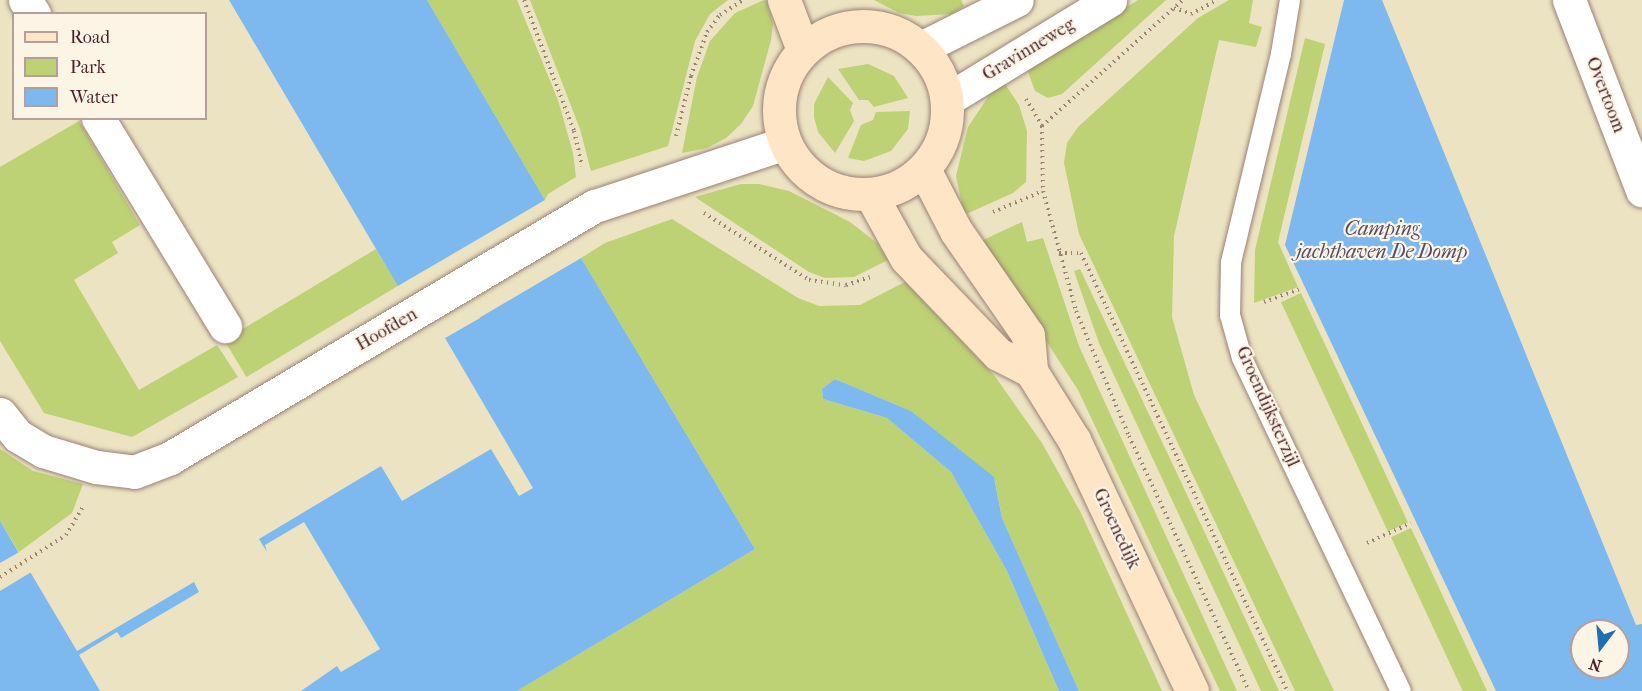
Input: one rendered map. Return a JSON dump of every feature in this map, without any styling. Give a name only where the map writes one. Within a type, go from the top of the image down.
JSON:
[{"type":"main road","points":[[784,0],[803,50]]},
{"type":"main road","points":[[854,13],[921,48],[939,71],[948,99],[947,124],[939,149],[924,170],[900,187],[871,195],[844,193],[820,183],[799,166],[784,143],[778,110],[784,78],[803,50],[854,13]]},
{"type":"main road","name":"Groenedijk","points":[[924,170],[956,231],[1028,335],[1031,371],[1074,440],[1192,691]]},
{"type":"main road","points":[[871,195],[906,258],[998,354],[1031,371]]},
{"type":"street","points":[[921,48],[1017,0]]},
{"type":"street","name":"Gravinneweg","points":[[948,99],[1110,0]]},
{"type":"street","name":"Overtoom","points":[[1569,0],[1642,190]]},
{"type":"street","points":[[99,120],[225,326]]},
{"type":"street","name":"Hoofden","points":[[0,414],[18,436],[43,451],[96,467],[134,472],[170,458],[595,206],[784,143]]},
{"type":"lane","name":"Groendijksterzijl","points":[[1290,0],[1281,54],[1231,263],[1230,315],[1242,358],[1401,691]]},
{"type":"path","points":[[524,0],[574,131],[595,206]]},
{"type":"path","points":[[672,180],[674,148],[699,50],[720,15],[744,0]]},
{"type":"path","points":[[1042,126],[1183,0]]},
{"type":"path","points":[[1174,8],[1191,14],[1217,0]]},
{"type":"path","points":[[1033,111],[1042,126],[1043,191],[1076,311],[1129,436],[1249,691]]},
{"type":"path","points":[[1059,253],[1081,253],[1287,691]]},
{"type":"path","points":[[0,577],[66,535],[83,507],[96,467]]},
{"type":"path","points":[[1336,558],[1411,523]]},
{"type":"green space","points":[[427,0],[517,0],[558,100],[573,153],[576,177],[548,194],[545,200]]},
{"type":"green space","points":[[530,0],[728,0],[710,14],[695,41],[668,146],[591,171],[580,129]]},
{"type":"green space","points":[[764,0],[767,1],[773,24],[771,40],[753,106],[741,124],[726,138],[707,148],[682,153],[697,77],[710,41],[735,13]]},
{"type":"green space","points":[[874,0],[961,0],[964,6],[952,14],[916,16],[899,13]]},
{"type":"green space","points":[[1138,0],[1166,0],[1062,94],[1048,98],[1035,91],[1027,69]]},
{"type":"green space","points":[[1229,0],[1253,0],[1249,23],[1262,27],[1256,47],[1219,40],[1174,236],[1172,317],[1194,395],[1334,691],[1295,691],[1079,234],[1064,163],[1067,143],[1078,127],[1198,18]]},
{"type":"green space","points":[[1305,38],[1325,44],[1278,242],[1298,287],[1254,303],[1255,250]]},
{"type":"green space","points":[[868,64],[894,76],[908,98],[874,107],[868,100],[859,100],[838,69]]},
{"type":"green space","points":[[828,77],[853,103],[850,110],[854,121],[835,153],[818,132],[814,117],[814,104]]},
{"type":"green space","points":[[1005,84],[1019,105],[1027,131],[1026,182],[1013,193],[964,215],[956,176],[968,127],[990,94]]},
{"type":"green space","points":[[910,111],[908,129],[891,151],[864,161],[848,158],[861,125],[873,120],[876,112]]},
{"type":"green space","points":[[79,121],[140,225],[112,242],[118,253],[74,280],[139,390],[217,345],[238,377],[132,437],[44,413],[0,341],[0,167]]},
{"type":"green space","points":[[741,184],[759,184],[789,191],[850,222],[877,243],[888,260],[854,277],[825,278],[809,272],[695,197]]},
{"type":"green space","points":[[672,219],[798,298],[819,306],[860,305],[905,282],[994,375],[1042,443],[1081,513],[1162,691],[1079,691],[1002,518],[995,481],[911,411],[835,379],[822,389],[823,399],[887,418],[951,472],[1006,569],[1059,691],[517,691],[755,549],[581,258],[605,243]]},
{"type":"green space","points":[[1022,222],[1027,242],[1043,238],[1079,346],[1237,691],[1220,691],[1078,390],[981,241]]},
{"type":"green space","points":[[376,249],[398,286],[246,377],[224,340]]},
{"type":"green space","points":[[1080,269],[1279,691],[1261,691],[1099,343],[1074,271]]},
{"type":"green space","points":[[1301,293],[1408,522],[1388,532],[1281,302]]},
{"type":"green space","points":[[0,449],[33,471],[83,484],[72,513],[19,552],[0,521]]},
{"type":"green space","points":[[1411,528],[1487,691],[1463,691],[1391,537]]},
{"type":"water","points":[[229,0],[427,0],[545,200],[519,216],[549,276],[581,258],[755,549],[517,691],[301,691],[337,666],[341,672],[380,649],[304,522],[265,545],[267,552],[259,539],[381,466],[402,501],[491,449],[519,496],[533,488],[445,338],[480,318],[449,257],[398,286]]},
{"type":"water","name":"Camping jachthaven De Domp","points":[[1344,0],[1382,0],[1636,625],[1642,624],[1642,691],[1496,691],[1285,245]]},
{"type":"water","points":[[835,379],[911,411],[994,477],[1002,518],[1079,691],[1059,691],[1006,569],[951,472],[887,418],[823,399],[822,389]]},
{"type":"water","points":[[0,521],[77,651],[194,582],[199,592],[121,638],[117,632],[79,655],[100,691],[0,691]]},
{"type":"pier","points":[[545,200],[523,217],[550,273],[581,258],[445,338],[476,317],[448,261],[398,286]]},
{"type":"pier","points":[[21,551],[33,571],[0,591],[0,563]]}]
